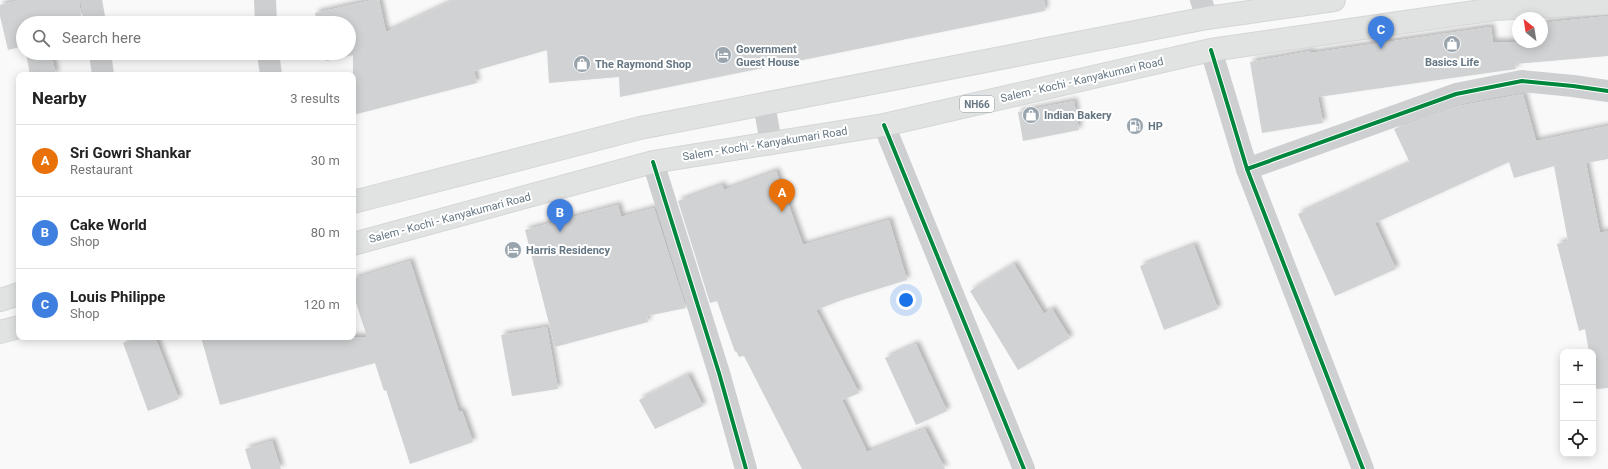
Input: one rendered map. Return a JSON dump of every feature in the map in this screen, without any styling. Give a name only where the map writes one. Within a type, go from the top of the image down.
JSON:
[{"type":"highway","points":[[356,201],[640,128],[764,104],[1204,9],[1334,0]]},
{"type":"highway","name":"Salem - Kochi - Kanyakumari Road","points":[[356,243],[653,162],[884,125],[1211,50],[1495,9],[1608,3]]},
{"type":"highway","points":[[0,300],[16,295]]},
{"type":"highway","points":[[0,332],[16,328]]},
{"type":"street","points":[[91,0],[94,16]]},
{"type":"street","points":[[265,0],[266,16]]},
{"type":"street","points":[[1211,50],[1247,169],[1363,469]]},
{"type":"street","points":[[101,60],[103,72]]},
{"type":"street","points":[[269,60],[271,72]]},
{"type":"street","points":[[1247,169],[1456,94],[1522,81],[1608,91]]},
{"type":"street","points":[[764,104],[770,143]]},
{"type":"street","points":[[884,125],[1024,469]]},
{"type":"street","points":[[653,162],[719,373],[746,469]]},
{"type":"building","points":[[19,0],[79,0],[81,16],[16,16],[16,48],[8,50],[0,16],[0,5]]},
{"type":"building","points":[[379,0],[386,32],[455,0],[1044,0],[1045,11],[620,97],[619,77],[549,83],[547,50],[474,71],[477,83],[356,114],[356,72],[353,72],[353,60],[356,60],[356,16],[316,16],[315,13]]},
{"type":"building","points":[[1608,16],[1608,56],[1515,64],[1516,69],[1318,97],[1323,123],[1262,133],[1250,62],[1311,51],[1311,53],[1491,27],[1493,42],[1512,42],[1512,48],[1548,48],[1548,22]]},
{"type":"building","points":[[27,60],[53,60],[55,72],[29,72]]},
{"type":"building","points":[[1523,94],[1536,141],[1608,126],[1608,159],[1586,163],[1600,233],[1608,231],[1608,388],[1596,389],[1596,349],[1588,349],[1585,329],[1579,331],[1557,244],[1568,241],[1554,166],[1514,178],[1509,162],[1375,223],[1396,269],[1335,296],[1298,214],[1410,163],[1394,129],[1459,106]]},
{"type":"building","points":[[1074,101],[1079,130],[1023,141],[1018,112]]},
{"type":"building","points":[[776,171],[803,245],[889,220],[907,280],[842,300],[816,310],[859,393],[842,400],[867,452],[925,429],[945,469],[802,469],[744,356],[739,357],[736,351],[735,352],[717,301],[710,303],[678,201],[722,185],[724,190]]},
{"type":"building","points":[[618,205],[621,217],[654,208],[686,308],[647,316],[648,322],[555,347],[525,230]]},
{"type":"building","points":[[1194,245],[1218,309],[1164,330],[1140,266]]},
{"type":"building","points":[[410,261],[459,412],[462,411],[473,442],[410,464],[386,390],[384,391],[375,363],[220,405],[202,340],[356,340],[356,337],[367,337],[356,302],[356,278]]},
{"type":"building","points":[[1014,264],[1044,314],[1052,309],[1070,338],[1018,370],[970,291]]},
{"type":"building","points":[[547,327],[558,389],[512,396],[501,335]]},
{"type":"building","points":[[130,340],[156,340],[179,399],[148,411],[123,343]]},
{"type":"building","points":[[916,344],[947,411],[916,425],[885,358]]},
{"type":"building","points":[[688,375],[703,406],[655,429],[639,400]]},
{"type":"building","points":[[272,441],[281,469],[251,469],[245,449]]},
{"type":"cycle path","points":[[1211,50],[1247,169],[1456,94],[1522,81],[1608,91]]},
{"type":"cycle path","points":[[884,125],[1024,469]]},
{"type":"cycle path","points":[[653,162],[719,373],[746,469]]},
{"type":"cycle path","points":[[1247,169],[1363,469]]},
{"type":"place","name":"Basics Life","points":[[1452,44]]},
{"type":"place","name":"Louis Philippe","points":[[1381,49]]},
{"type":"place","name":"Government Guest House","points":[[723,55]]},
{"type":"place","name":"The Raymond Shop","points":[[582,64]]},
{"type":"place","name":"Indian Bakery","points":[[1031,115]]},
{"type":"place","name":"HP","points":[[1135,126]]},
{"type":"place","name":"Sri Gowri Shankar","points":[[782,212]]},
{"type":"place","name":"Cake World","points":[[560,232]]},
{"type":"place","name":"Harris Residency","points":[[513,250]]}]
